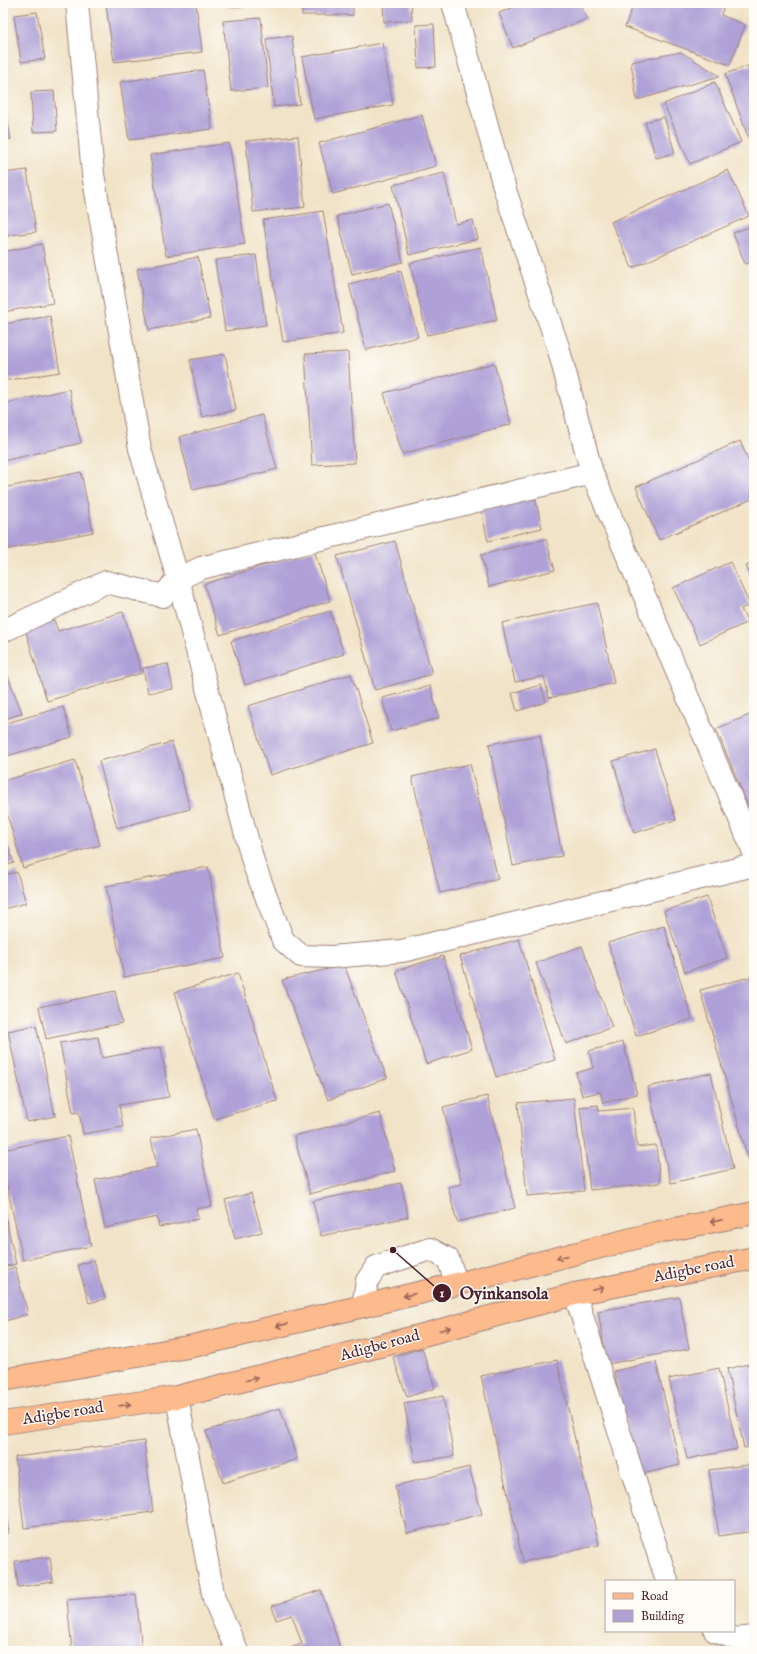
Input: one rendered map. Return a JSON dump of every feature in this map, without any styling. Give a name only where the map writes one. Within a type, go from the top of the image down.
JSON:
[{"type":"main road","points":[[3,1380],[193,1346],[457,1284],[655,1233],[754,1213]]},
{"type":"main road","name":"Adigbe road","points":[[3,1423],[177,1397],[423,1335],[575,1294],[754,1258]]},
{"type":"street","points":[[77,3],[93,174],[140,449],[178,579],[254,865],[283,940],[301,956],[331,957],[402,950],[754,865]]},
{"type":"street","points":[[453,3],[505,190],[558,347],[592,473],[754,852]]},
{"type":"street","points":[[3,631],[106,582],[163,596],[178,579],[201,568],[592,473]]},
{"type":"street","points":[[363,1306],[367,1281],[376,1267],[430,1249],[448,1259],[457,1284]]},
{"type":"street","points":[[575,1294],[666,1580]]},
{"type":"street","points":[[177,1397],[214,1599],[237,1651]]},
{"type":"street","points":[[718,1632],[737,1639],[754,1637]]},
{"type":"building","points":[[125,3],[196,3],[202,52],[114,62],[106,5]]},
{"type":"building","points":[[228,3],[296,3],[296,5],[229,7]]},
{"type":"building","points":[[302,3],[353,3],[353,15],[302,15]]},
{"type":"building","points":[[383,3],[411,3],[412,20],[384,22]]},
{"type":"building","points":[[524,3],[580,3],[587,19],[513,48],[499,13]]},
{"type":"building","points":[[634,3],[725,3],[721,15],[745,25],[730,65],[625,27]]},
{"type":"building","points":[[37,12],[45,59],[21,62],[14,15]]},
{"type":"building","points":[[261,18],[268,88],[231,91],[223,21]]},
{"type":"building","points":[[434,24],[436,67],[418,68],[416,25]]},
{"type":"building","points":[[292,36],[300,104],[274,107],[266,39]]},
{"type":"building","points":[[382,43],[393,105],[314,119],[302,57]]},
{"type":"building","points":[[681,52],[720,76],[637,100],[631,62]]},
{"type":"building","points":[[3,60],[8,84],[3,85]]},
{"type":"building","points":[[754,64],[754,141],[750,142],[725,74]]},
{"type":"building","points":[[203,70],[212,129],[129,140],[120,82]]},
{"type":"building","points":[[715,82],[741,142],[690,164],[664,104]]},
{"type":"building","points":[[54,91],[57,131],[33,132],[31,92]]},
{"type":"building","points":[[3,112],[6,112],[11,139],[3,140]]},
{"type":"building","points":[[422,115],[436,166],[333,194],[319,143]]},
{"type":"building","points":[[664,117],[675,153],[656,158],[645,122]]},
{"type":"building","points":[[298,136],[305,207],[253,212],[246,141]]},
{"type":"building","points":[[229,143],[245,244],[166,256],[150,155]]},
{"type":"building","points":[[27,170],[36,232],[3,236],[3,173]]},
{"type":"building","points":[[728,170],[749,216],[632,268],[611,222]]},
{"type":"building","points":[[444,173],[456,224],[473,220],[478,239],[409,255],[393,185]]},
{"type":"building","points":[[388,203],[403,262],[352,274],[337,216]]},
{"type":"building","points":[[323,211],[343,333],[283,342],[263,220]]},
{"type":"building","points":[[754,225],[754,261],[745,264],[733,233]]},
{"type":"building","points":[[42,244],[53,303],[3,312],[3,252]]},
{"type":"building","points":[[481,247],[497,320],[427,335],[410,263]]},
{"type":"building","points":[[256,255],[266,325],[225,331],[215,260]]},
{"type":"building","points":[[198,257],[210,318],[149,330],[137,269]]},
{"type":"building","points":[[401,271],[418,337],[366,350],[349,284]]},
{"type":"building","points":[[50,316],[60,372],[3,381],[3,324]]},
{"type":"building","points":[[348,352],[355,463],[312,465],[305,354]]},
{"type":"building","points":[[225,354],[236,410],[202,417],[190,360]]},
{"type":"building","points":[[494,363],[511,424],[402,454],[384,393]]},
{"type":"building","points":[[69,389],[81,443],[3,461],[3,404]]},
{"type":"building","points":[[262,415],[277,469],[193,490],[179,437]]},
{"type":"building","points":[[740,441],[754,473],[754,498],[659,540],[636,487]]},
{"type":"building","points":[[81,472],[93,532],[3,550],[3,488]]},
{"type":"building","points":[[535,497],[542,528],[488,541],[481,510]]},
{"type":"building","points":[[546,539],[555,570],[489,587],[481,555]]},
{"type":"building","points":[[395,541],[432,674],[375,690],[337,556]]},
{"type":"building","points":[[314,550],[330,601],[220,635],[204,584]]},
{"type":"building","points":[[730,562],[750,605],[741,609],[748,622],[700,644],[673,588]]},
{"type":"building","points":[[754,563],[754,582],[746,566]]},
{"type":"building","points":[[597,603],[614,683],[549,698],[544,676],[515,682],[502,623]]},
{"type":"building","points":[[330,611],[344,654],[245,685],[231,641]]},
{"type":"building","points":[[123,612],[142,673],[47,701],[24,626],[53,617],[58,631]]},
{"type":"building","points":[[3,664],[22,713],[3,720]]},
{"type":"building","points":[[168,664],[173,689],[148,693],[143,668]]},
{"type":"building","points":[[351,674],[373,743],[270,775],[248,706]]},
{"type":"building","points":[[541,685],[546,702],[517,711],[512,693]]},
{"type":"building","points":[[430,686],[439,718],[391,731],[382,698]]},
{"type":"building","points":[[63,707],[72,737],[3,757],[3,724]]},
{"type":"building","points":[[754,713],[754,808],[750,810],[716,729]]},
{"type":"building","points":[[540,735],[562,856],[513,866],[489,744]]},
{"type":"building","points":[[172,742],[190,809],[117,828],[99,761]]},
{"type":"building","points":[[655,749],[676,820],[634,833],[613,761]]},
{"type":"building","points":[[75,760],[100,845],[23,868],[3,800],[3,781]]},
{"type":"building","points":[[470,764],[498,879],[440,893],[412,777]]},
{"type":"building","points":[[3,831],[14,863],[3,866]]},
{"type":"building","points":[[208,867],[225,958],[124,977],[106,886]]},
{"type":"building","points":[[17,872],[26,903],[3,909],[3,875]]},
{"type":"building","points":[[707,897],[727,958],[685,972],[664,911]]},
{"type":"building","points":[[664,926],[692,1019],[636,1036],[608,943]]},
{"type":"building","points":[[519,939],[555,1060],[496,1077],[460,956]]},
{"type":"building","points":[[582,946],[612,1027],[566,1044],[536,963]]},
{"type":"building","points":[[443,956],[472,1049],[426,1064],[396,971]]},
{"type":"building","points":[[344,965],[387,1078],[328,1100],[282,980]]},
{"type":"building","points":[[238,973],[277,1101],[214,1119],[175,992]]},
{"type":"building","points":[[750,977],[754,992],[754,1156],[748,1158],[700,990]]},
{"type":"building","points":[[115,991],[122,1023],[46,1039],[39,1007]]},
{"type":"building","points":[[36,1025],[55,1116],[27,1122],[8,1031]]},
{"type":"building","points":[[98,1037],[102,1058],[161,1047],[169,1097],[119,1105],[123,1127],[83,1134],[79,1112],[73,1113],[60,1043]]},
{"type":"building","points":[[623,1042],[637,1094],[603,1103],[600,1092],[582,1096],[576,1073],[593,1068],[589,1051]]},
{"type":"building","points":[[711,1073],[733,1169],[671,1183],[648,1087]]},
{"type":"building","points":[[487,1096],[515,1208],[457,1222],[448,1187],[462,1184],[443,1107]]},
{"type":"building","points":[[574,1098],[584,1191],[527,1196],[518,1103]]},
{"type":"building","points":[[598,1105],[599,1111],[633,1108],[637,1147],[656,1145],[660,1183],[590,1190],[580,1107]]},
{"type":"building","points":[[380,1113],[395,1171],[310,1194],[294,1136]]},
{"type":"building","points":[[196,1129],[212,1206],[196,1209],[198,1219],[159,1227],[157,1217],[105,1228],[95,1180],[157,1167],[151,1138]]},
{"type":"building","points":[[68,1136],[91,1246],[23,1260],[3,1167],[3,1150]]},
{"type":"building","points":[[401,1183],[408,1217],[321,1236],[313,1201]]},
{"type":"building","points":[[251,1193],[262,1232],[235,1239],[225,1200]]},
{"type":"building","points":[[3,1215],[5,1215],[16,1264],[3,1267]]},
{"type":"building","points":[[94,1260],[105,1299],[89,1303],[78,1265]]},
{"type":"building","points":[[15,1267],[28,1314],[5,1321],[3,1315],[3,1271]]},
{"type":"building","points":[[679,1297],[689,1349],[607,1364],[598,1311]]},
{"type":"building","points":[[422,1348],[435,1388],[407,1397],[393,1357]]},
{"type":"building","points":[[557,1360],[599,1545],[523,1562],[481,1376]]},
{"type":"building","points":[[656,1362],[680,1465],[638,1475],[614,1371]]},
{"type":"building","points":[[754,1363],[754,1446],[744,1448],[727,1369]]},
{"type":"building","points":[[719,1368],[737,1449],[687,1459],[669,1379]]},
{"type":"building","points":[[443,1396],[454,1456],[415,1462],[404,1403]]},
{"type":"building","points":[[280,1408],[297,1459],[223,1483],[206,1431]]},
{"type":"building","points":[[144,1441],[153,1512],[24,1528],[15,1457]]},
{"type":"building","points":[[754,1464],[754,1531],[719,1536],[709,1470]]},
{"type":"building","points":[[469,1467],[482,1514],[407,1533],[395,1486]]},
{"type":"building","points":[[3,1502],[9,1533],[3,1534]]},
{"type":"building","points":[[50,1557],[53,1582],[18,1587],[15,1561]]},
{"type":"building","points":[[321,1590],[341,1651],[291,1651],[290,1648],[302,1644],[292,1615],[276,1620],[272,1606]]},
{"type":"building","points":[[136,1594],[142,1651],[72,1651],[67,1600]]},
{"type":"place","name":"Oyinkansola","points":[[393,1250]]}]
